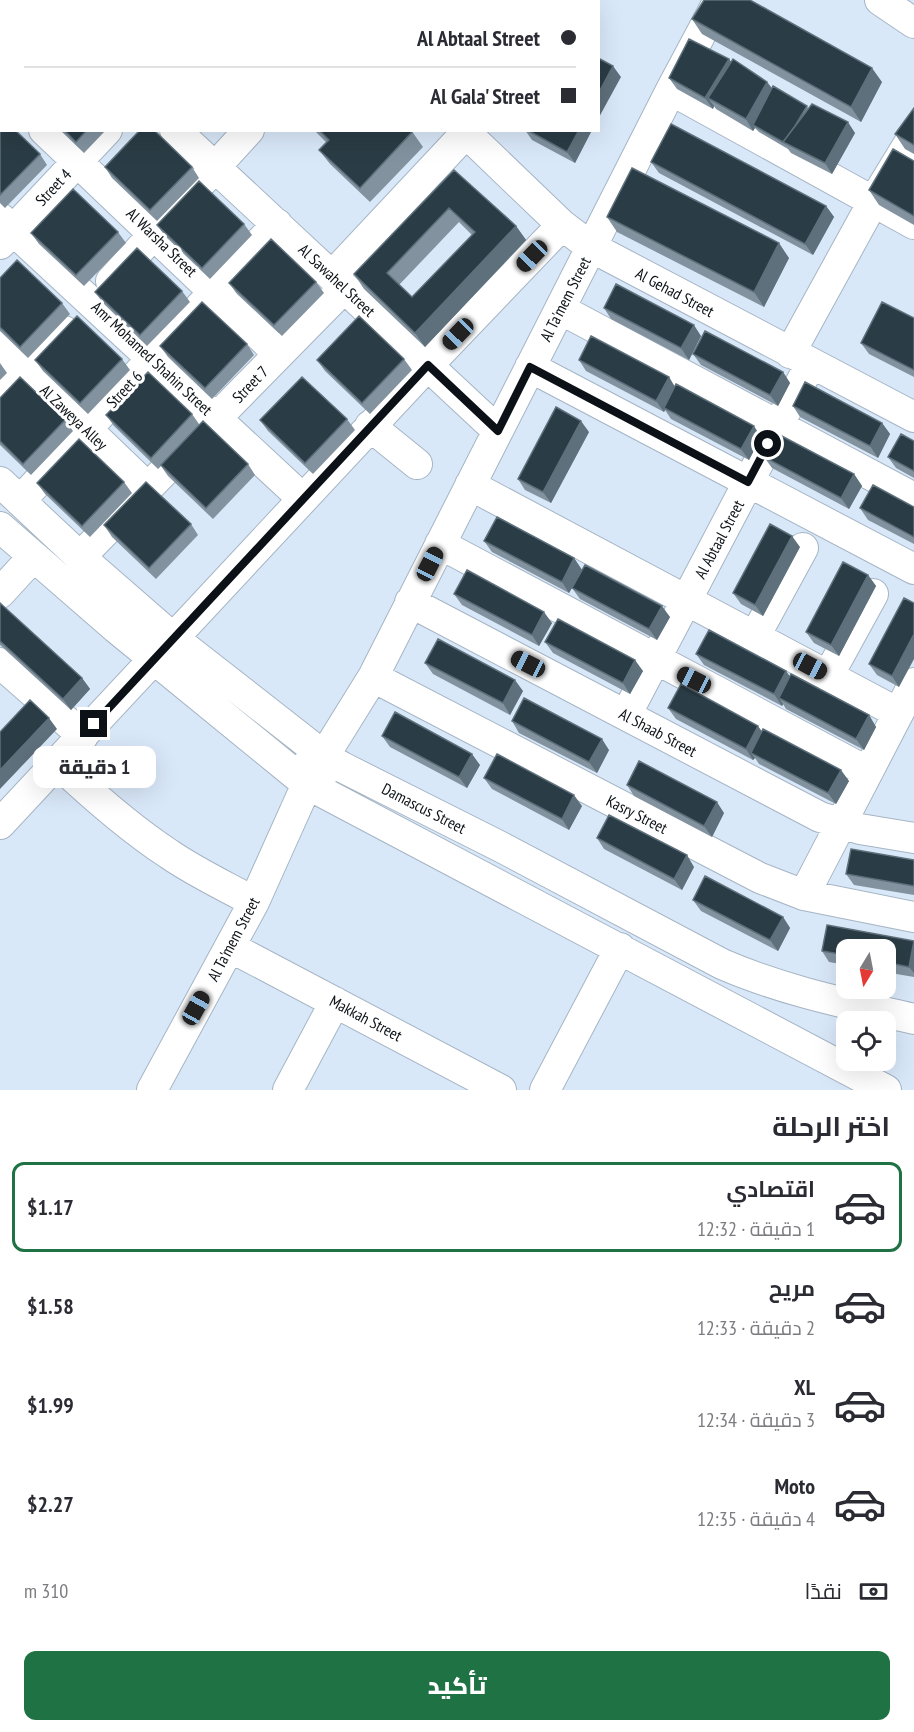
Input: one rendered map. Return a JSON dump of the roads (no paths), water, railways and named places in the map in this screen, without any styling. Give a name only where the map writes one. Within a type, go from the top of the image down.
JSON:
[{"type":"street","name":"Al Ta'mem Street","points":[[152,1090],[254,902],[307,784],[305,771],[307,764],[311,759],[324,756],[373,677],[719,0]]},
{"type":"street","points":[[880,0],[914,23]]},
{"type":"street","points":[[671,90],[914,224]]},
{"type":"street","name":"Al Warsha Street","points":[[46,132],[279,354]]},
{"type":"street","name":"Street 4","points":[[4,231],[105,132]]},
{"type":"street","name":"Al Sawahel Street","points":[[177,132],[498,431]]},
{"type":"street","points":[[0,398],[154,235],[247,132]]},
{"type":"street","name":"Al Gehad Street","points":[[465,132],[562,225],[591,247],[914,417]]},
{"type":"street","name":"Street 7","points":[[80,557],[279,354],[465,132]]},
{"type":"street","name":"Al Abtaal Street","points":[[626,715],[778,426],[800,358],[873,202],[914,135]]},
{"type":"street","name":"Street 6","points":[[10,491],[87,429],[277,224]]},
{"type":"street","points":[[0,824],[370,426],[562,225]]},
{"type":"street","name":"Amr Mohamed Shahin Street","points":[[4,231],[91,302],[303,499]]},
{"type":"street","points":[[560,309],[914,498]]},
{"type":"street","name":"Al Zaweya Alley","points":[[0,346],[148,488]]},
{"type":"street","points":[[530,367],[914,569]]},
{"type":"street","points":[[370,426],[417,464]]},
{"type":"street","points":[[470,485],[898,713]]},
{"type":"street","name":"Damascus Street","points":[[10,491],[80,557],[164,649],[307,784],[886,1090]]},
{"type":"street","name":"Damascus Street","points":[[0,527],[33,557],[164,649],[324,756],[722,964],[753,978],[914,1019]]},
{"type":"street","points":[[440,544],[868,772]]},
{"type":"street","points":[[755,636],[803,548]]},
{"type":"street","points":[[0,593],[33,557]]},
{"type":"street","points":[[828,676],[873,594]]},
{"type":"street","name":"Al Shaab Street","points":[[411,602],[820,817],[860,829],[914,838]]},
{"type":"street","points":[[0,663],[30,704],[82,736]]},
{"type":"street","name":"Kasry Street","points":[[373,677],[760,879],[804,896],[914,917]]},
{"type":"street","points":[[804,896],[914,683]]},
{"type":"street","points":[[58,763],[130,827],[170,855],[254,902]]},
{"type":"street","points":[[485,877],[501,847]]},
{"type":"street","name":"Makkah Street","points":[[230,947],[501,1090]]},
{"type":"street","points":[[545,1090],[620,948]]},
{"type":"street","points":[[288,1090],[335,1002]]}]
